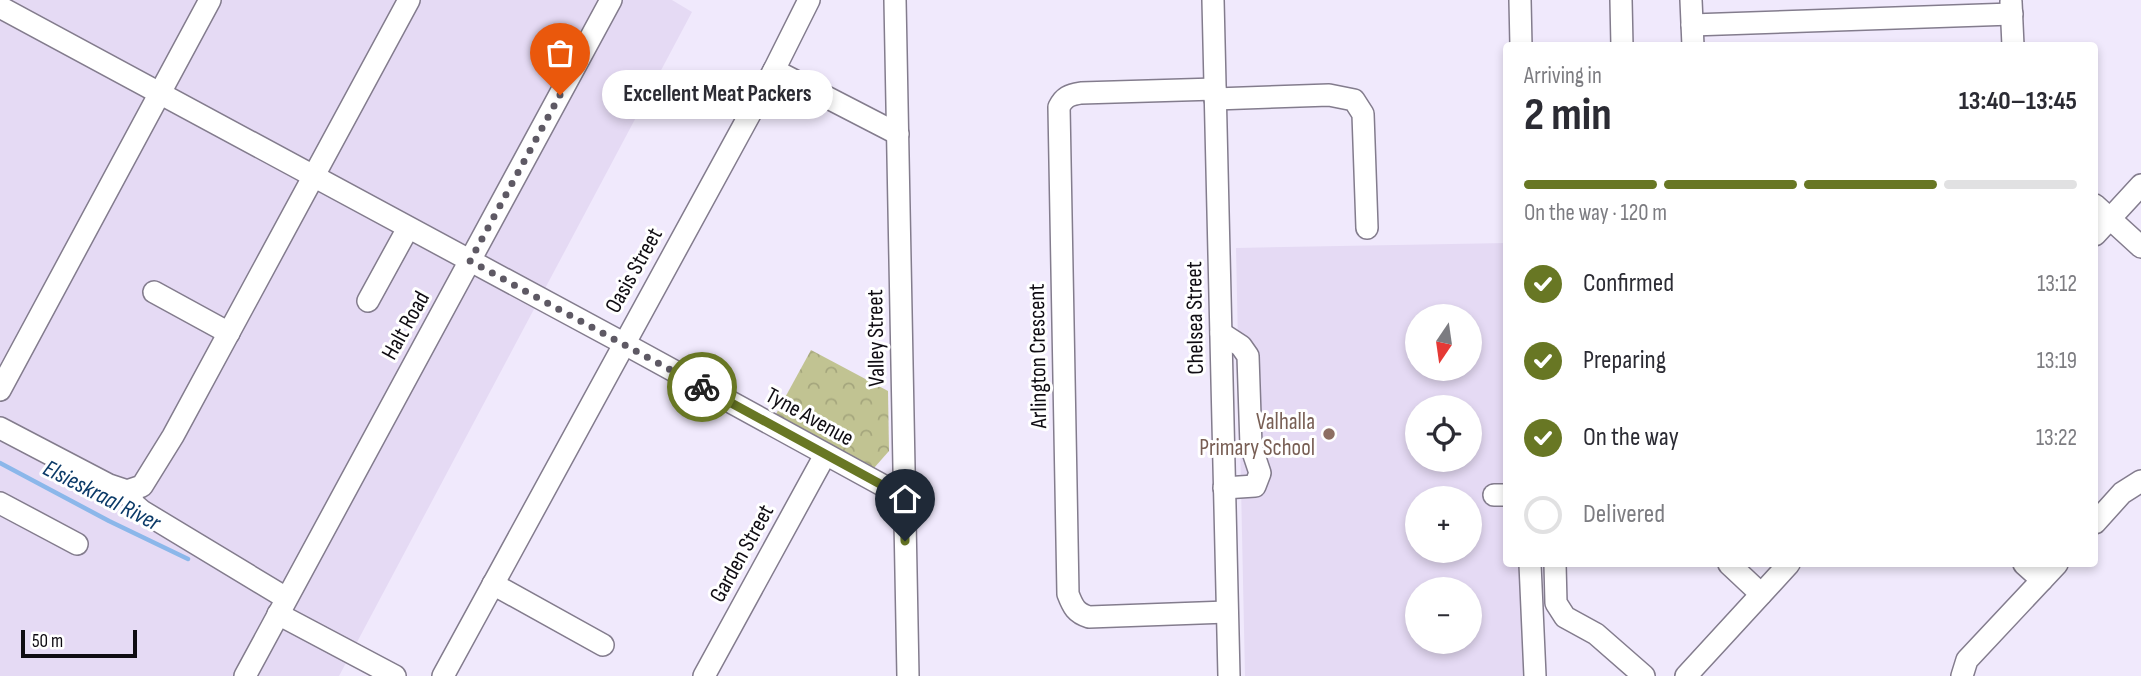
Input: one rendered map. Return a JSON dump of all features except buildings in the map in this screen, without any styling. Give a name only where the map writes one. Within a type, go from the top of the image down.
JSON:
[{"type":"street","points":[[0,390],[210,0]]},
{"type":"street","points":[[0,428],[109,485],[127,491],[142,486],[149,478],[409,0]]},
{"type":"street","name":"Halt Road","points":[[244,676],[611,0]]},
{"type":"street","name":"Oasis Street","points":[[443,676],[774,70],[809,0]]},
{"type":"street","name":"Valley Street","points":[[895,0],[908,676]]},
{"type":"street","name":"Chelsea Street","points":[[1213,0],[1229,676]]},
{"type":"street","points":[[1520,0],[1521,42]]},
{"type":"street","points":[[1621,0],[1622,42]]},
{"type":"street","points":[[1691,0],[1693,35],[2012,7],[2013,42]]},
{"type":"street","name":"Tyne Avenue","points":[[4,10],[904,497]]},
{"type":"street","points":[[774,70],[898,134]]},
{"type":"street","name":"Arlington Crescent","points":[[1215,94],[1080,93],[1069,95],[1059,107],[1068,594],[1073,607],[1089,617],[1227,612]]},
{"type":"street","points":[[1215,94],[1329,95],[1353,100],[1360,106],[1363,114],[1367,228]]},
{"type":"street","points":[[2141,185],[2102,212],[2141,247]]},
{"type":"street","points":[[368,301],[408,228]]},
{"type":"street","points":[[154,292],[229,332]]},
{"type":"street","points":[[1221,333],[1241,346],[1248,356],[1251,446],[1260,473],[1255,486],[1224,488]]},
{"type":"street","name":"Garden Street","points":[[704,676],[825,455]]},
{"type":"street","points":[[2098,520],[2122,493],[2141,481]]},
{"type":"street","points":[[127,491],[142,511],[282,606],[363,668],[395,676]]},
{"type":"street","points":[[0,503],[77,544]]},
{"type":"street","points":[[1530,567],[1535,676]]},
{"type":"street","points":[[1555,567],[1556,603],[1564,617],[1597,634],[1644,676]]},
{"type":"street","points":[[1732,567],[1760,594]]},
{"type":"street","points":[[1687,676],[1786,567]]},
{"type":"street","points":[[2027,567],[2042,580]]},
{"type":"street","points":[[1962,676],[1967,660],[2054,567]]},
{"type":"street","points":[[493,584],[603,645]]},
{"type":"shaded area","points":[[0,0],[672,0],[692,12],[339,676],[0,676]]},
{"type":"shaded area","name":"Valhalla Primary School","points":[[1503,243],[1503,567],[1526,567],[1530,676],[1245,676],[1236,248]]},
{"type":"green space","points":[[811,350],[888,391],[889,451],[874,468],[776,414]]},
{"type":"waterway","name":"Elsieskraal River","points":[[0,463],[188,559]]},
{"type":"way so far","points":[[560,95],[470,261],[702,387]]},
{"type":"place","name":"Excellent Meat Packers","points":[[560,95]]},
{"type":"place","name":"Valhalla Primary School","points":[[1329,434]]},
{"type":"route","points":[[702,387],[904,497],[905,541]]}]
